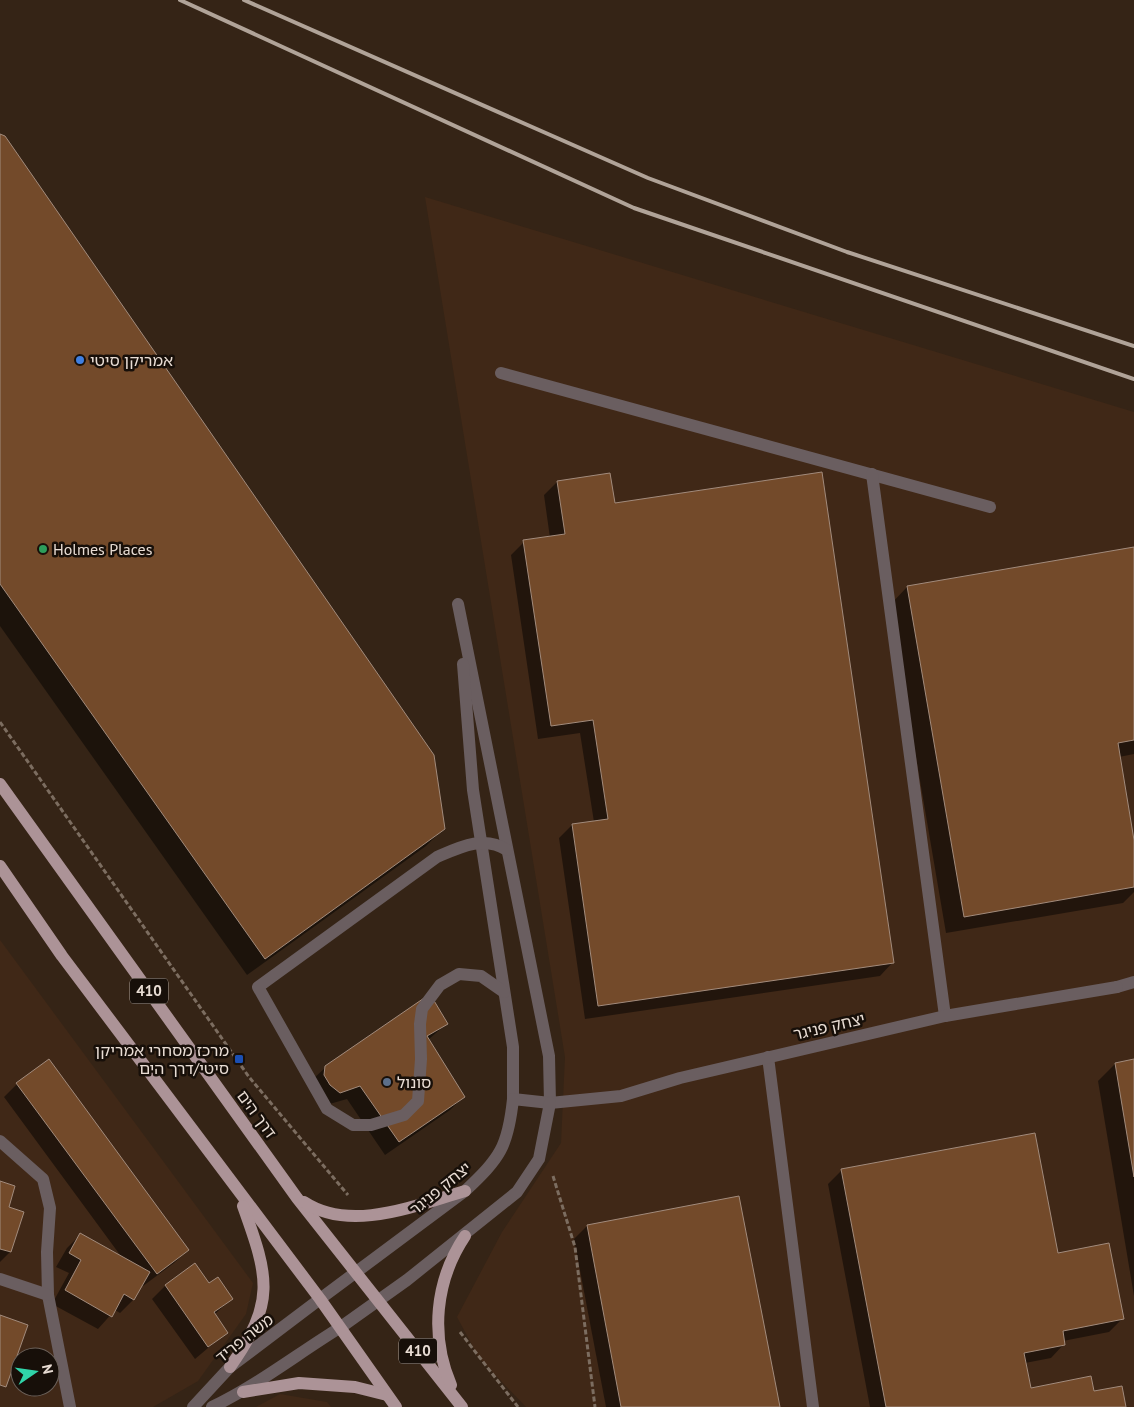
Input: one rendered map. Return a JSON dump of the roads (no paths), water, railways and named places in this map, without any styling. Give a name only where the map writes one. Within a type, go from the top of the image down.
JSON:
[{"type":"main road","name":"דרך הים","points":[[0,784],[297,1198],[460,1404]]},
{"type":"main road","points":[[0,866],[62,956],[239,1194],[320,1299],[396,1407]]},
{"type":"main road","points":[[0,879],[62,956]]},
{"type":"main road","points":[[297,1198],[315,1210],[327,1213],[363,1215],[398,1211],[466,1191]]},
{"type":"main road","points":[[230,1367],[256,1326],[264,1286],[261,1258],[239,1194]]},
{"type":"main road","points":[[460,1404],[444,1368],[440,1347],[439,1306],[448,1267],[465,1236]]},
{"type":"main road","points":[[243,1392],[299,1384],[355,1387],[387,1395]]},
{"type":"street","points":[[502,374],[990,507]]},
{"type":"street","points":[[872,474],[945,1016]]},
{"type":"street","points":[[212,1407],[243,1392],[304,1350],[341,1328],[465,1236],[517,1192],[532,1173],[543,1145],[550,1103],[549,1056],[458,604],[473,790],[513,1047],[513,1099]]},
{"type":"street","points":[[504,992],[481,976],[459,974],[440,985],[422,1009],[418,1101],[404,1115],[372,1125],[353,1125],[327,1109],[258,987],[437,857],[460,847],[481,842],[499,845],[507,850]]},
{"type":"street","name":"יצחק פניגר","points":[[320,1299],[466,1191],[500,1155],[510,1126],[513,1099],[550,1103],[621,1096],[680,1078],[945,1016],[1116,987],[1134,982]]},
{"type":"street","points":[[768,1057],[813,1407]]},
{"type":"street","points":[[0,1141],[43,1179],[50,1208],[47,1252],[48,1296],[70,1407]]},
{"type":"street","points":[[0,1279],[48,1296]]},
{"type":"street","name":"משה פריד","points":[[193,1407],[230,1367],[320,1299]]},
{"type":"railway","points":[[180,0],[634,208],[1134,379]]},
{"type":"railway","points":[[244,0],[648,178],[847,252],[1134,346]]},
{"type":"place","name":"אמריקן סיטי","points":[[80,360]]},
{"type":"place","name":"Holmes Places","points":[[43,549]]},
{"type":"place","name":"מרכז מסחרי אמריקן סיטי/דרך הים","points":[[239,1059]]},
{"type":"place","name":"סונול","points":[[387,1082]]}]
